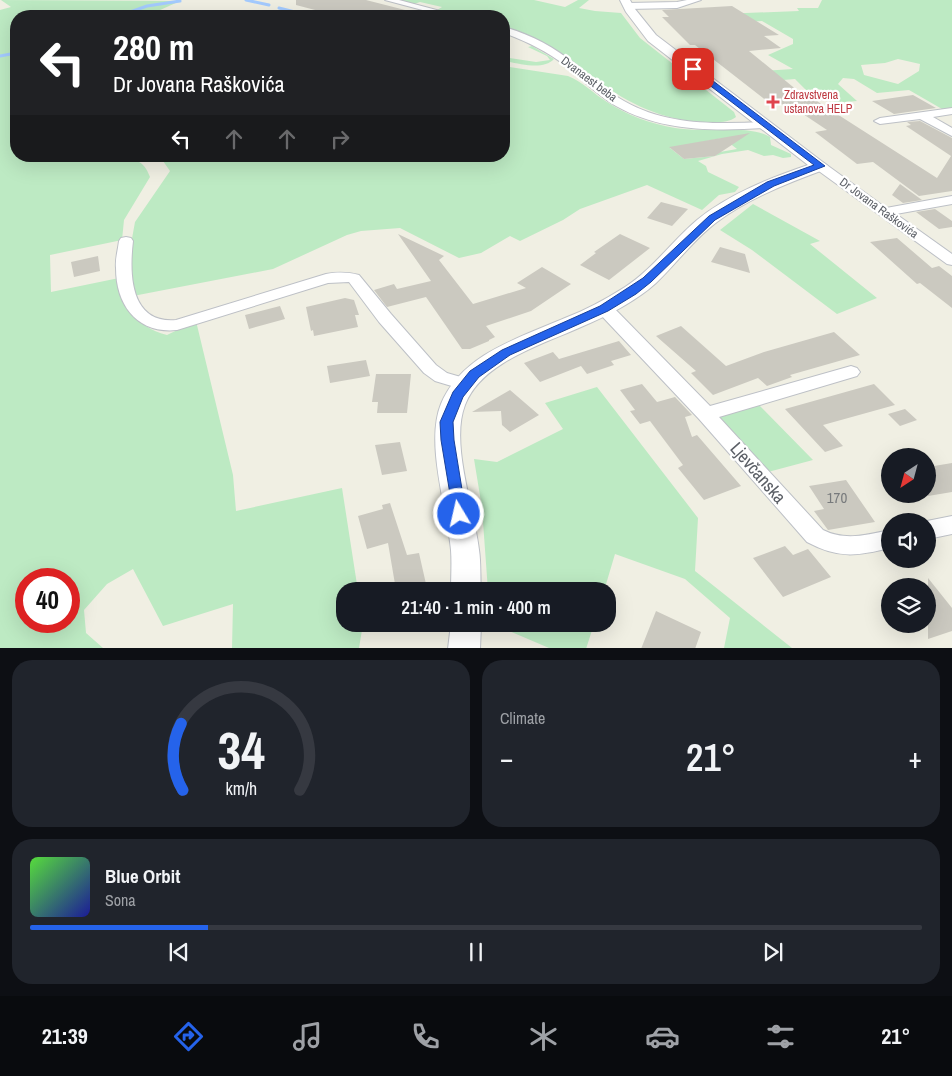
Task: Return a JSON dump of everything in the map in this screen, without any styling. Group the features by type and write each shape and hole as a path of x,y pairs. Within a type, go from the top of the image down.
{"street":[{"path":"388,0 430,10"},
{"path":"626,3 677,5 697,0"},
{"name":"Dr Jovana Raškovića","path":"626,3 652,38 820,166 952,261"},
{"name":"Dvanaest beba","path":"510,32 555,53 601,90 628,108 651,117 693,126 766,125"},
{"path":"880,121 952,111"},
{"path":"922,115 952,133"},
{"path":"466,582 465,550 447,440 447,422 451,408 465,384 484,366 506,352 604,308 647,280 712,218 770,184 820,166"},
{"path":"884,212 952,200"},
{"path":"126,241 123,268 128,290 139,314 145,322 166,327 177,325 326,279 349,276 354,278 385,318 430,369 441,377 465,384"},
{"name":"Ljevčanska","path":"604,308 706,414 809,531 824,542 842,548 881,541"},
{"path":"706,414 850,372"},
{"path":"936,528 952,525"},
{"path":"464,648 465,632"}],"green space":[{"path":"1,0 180,1 160,10 10,10 10,162 139,162 143,165 150,177 124,220 122,240 50,255 51,292 119,278 135,314 147,327 167,335 196,321 233,475 236,511 342,488 357,582 336,582 336,632 362,632 359,648 232,648 233,604 163,626 133,569 107,584 84,610 86,633 103,648 0,648 0,10 11,7"},
{"path":"400,0 534,0 565,7 578,0 589,0 579,8 621,13 640,38 734,112 736,117 724,122 688,121 646,109 609,89 565,55 529,36 510,29 510,10 437,10 442,7 420,2 414,4"},
{"path":"822,0 952,0 952,108 942,109 909,90 877,93 854,79 843,78 838,84 857,101 836,103 819,89 806,90 795,79 772,81 762,71 793,69 768,55 793,44 793,39 762,21 730,23 721,14 799,11 797,8 818,8","holes":["898,59 920,64 919,71 898,84 864,75 861,65 885,63"]},
{"path":"532,46 554,59 544,65 510,62 510,58 536,62 550,60 547,56 528,47"},
{"path":"510,67 568,76 579,81 615,107 657,124 685,129 738,130 761,133 770,137 771,145 791,154 791,157 783,158 773,155 764,156 748,150 722,154 698,161 706,166 708,172 739,187 735,192 719,195 702,210 647,185 580,209 563,220 520,241 510,236 481,253 459,258 400,228 361,231 347,235 273,269 133,296 131,244 135,222 170,171 164,162 510,162","holes":["723,138 737,149 720,152 715,156 684,159 670,148"]},
{"path":"753,204 820,241 810,244 877,298 837,314 752,250 720,230"},
{"path":"597,387 698,518 695,571 792,648 724,648 730,618 685,579 615,554 607,582 487,582 482,508 474,459 497,462 563,429 545,403"},
{"path":"758,404 813,460 768,472 718,419 720,416"},
{"path":"512,632 591,632 586,648 549,648"}],"building":[{"path":"296,0 366,0 405,10 315,10 296,5"},
{"path":"732,6 779,35 764,36 781,48 749,51 798,91 801,91 937,178 951,156 906,126 911,125 907,122 920,121 952,138 952,191 919,196 873,162 857,164 815,132 827,130 788,104 772,105 695,45 690,45 662,17 669,17 662,10"},
{"path":"913,95 936,108 894,114 872,101"},
{"path":"750,133 715,156 684,159 669,147"},
{"path":"900,184 922,200 903,203 892,195"},
{"path":"661,202 688,209 672,226 647,218"},
{"path":"935,209 952,221 952,227 939,229 916,212"},
{"path":"398,234 444,256 439,260 473,304 526,288 517,283 542,267 571,284 531,311 486,326 495,337 470,349 462,349 426,297 387,307 374,290 394,284 397,289 431,281"},
{"path":"620,234 650,248 609,280 580,265 596,253 594,252"},
{"path":"897,238 932,268 939,266 952,276 952,308 920,283 917,284 870,242"},
{"path":"720,247 745,254 750,273 711,262"},
{"path":"98,256 100,271 74,277 71,262"},
{"path":"345,298 354,300 359,315 355,315 358,327 314,336 313,330 311,331 306,307"},
{"path":"280,306 285,319 249,329 245,315"},
{"path":"681,326 726,366 764,352 834,332 860,355 790,375 792,377 767,386 758,378 713,395 691,373 696,371 656,336"},
{"path":"619,341 631,355 611,361 614,365 587,374 581,366 540,382 524,363 553,352 559,359"},
{"path":"366,360 370,376 330,383 327,366"},
{"path":"376,374 411,374 407,413 377,413 378,402 372,402"},
{"path":"642,384 657,402 675,397 692,415 685,417 692,437 697,435 741,486 704,500 678,468 683,465 650,421 640,424 630,411 635,410 620,390"},
{"path":"874,384 895,405 823,425 843,446 825,452 785,409"},
{"path":"510,390 539,415 510,432 502,425 501,411 472,412"},
{"path":"905,409 917,420 900,426 888,414"},
{"path":"400,442 407,471 382,475 375,445"},
{"path":"952,463 952,492 936,495 936,466"},
{"path":"846,480 875,522 828,530 814,511 824,509 809,486"},
{"path":"390,503 407,555 419,553 426,582 395,582 388,543 367,549 358,516 383,509 382,505"},
{"path":"785,546 793,555 808,549 831,577 783,597 753,558"},
{"path":"936,588 952,608 952,631 928,639 928,633 936,633"},
{"path":"656,611 701,632 695,648 641,648"}],"waterway":[{"path":"246,0 269,5"},
{"path":"136,10 147,6 180,1"},
{"path":"279,8 287,10"},
{"path":"0,56 10,54"}],"place":[{"name":"Zdravstvena ustanova HELP","path":"773,102"}],"route":[{"path":"459,514 447,440 447,422 457,395 474,374 506,352 604,308 632,292 712,218 770,184 820,166 693,69"}]}
